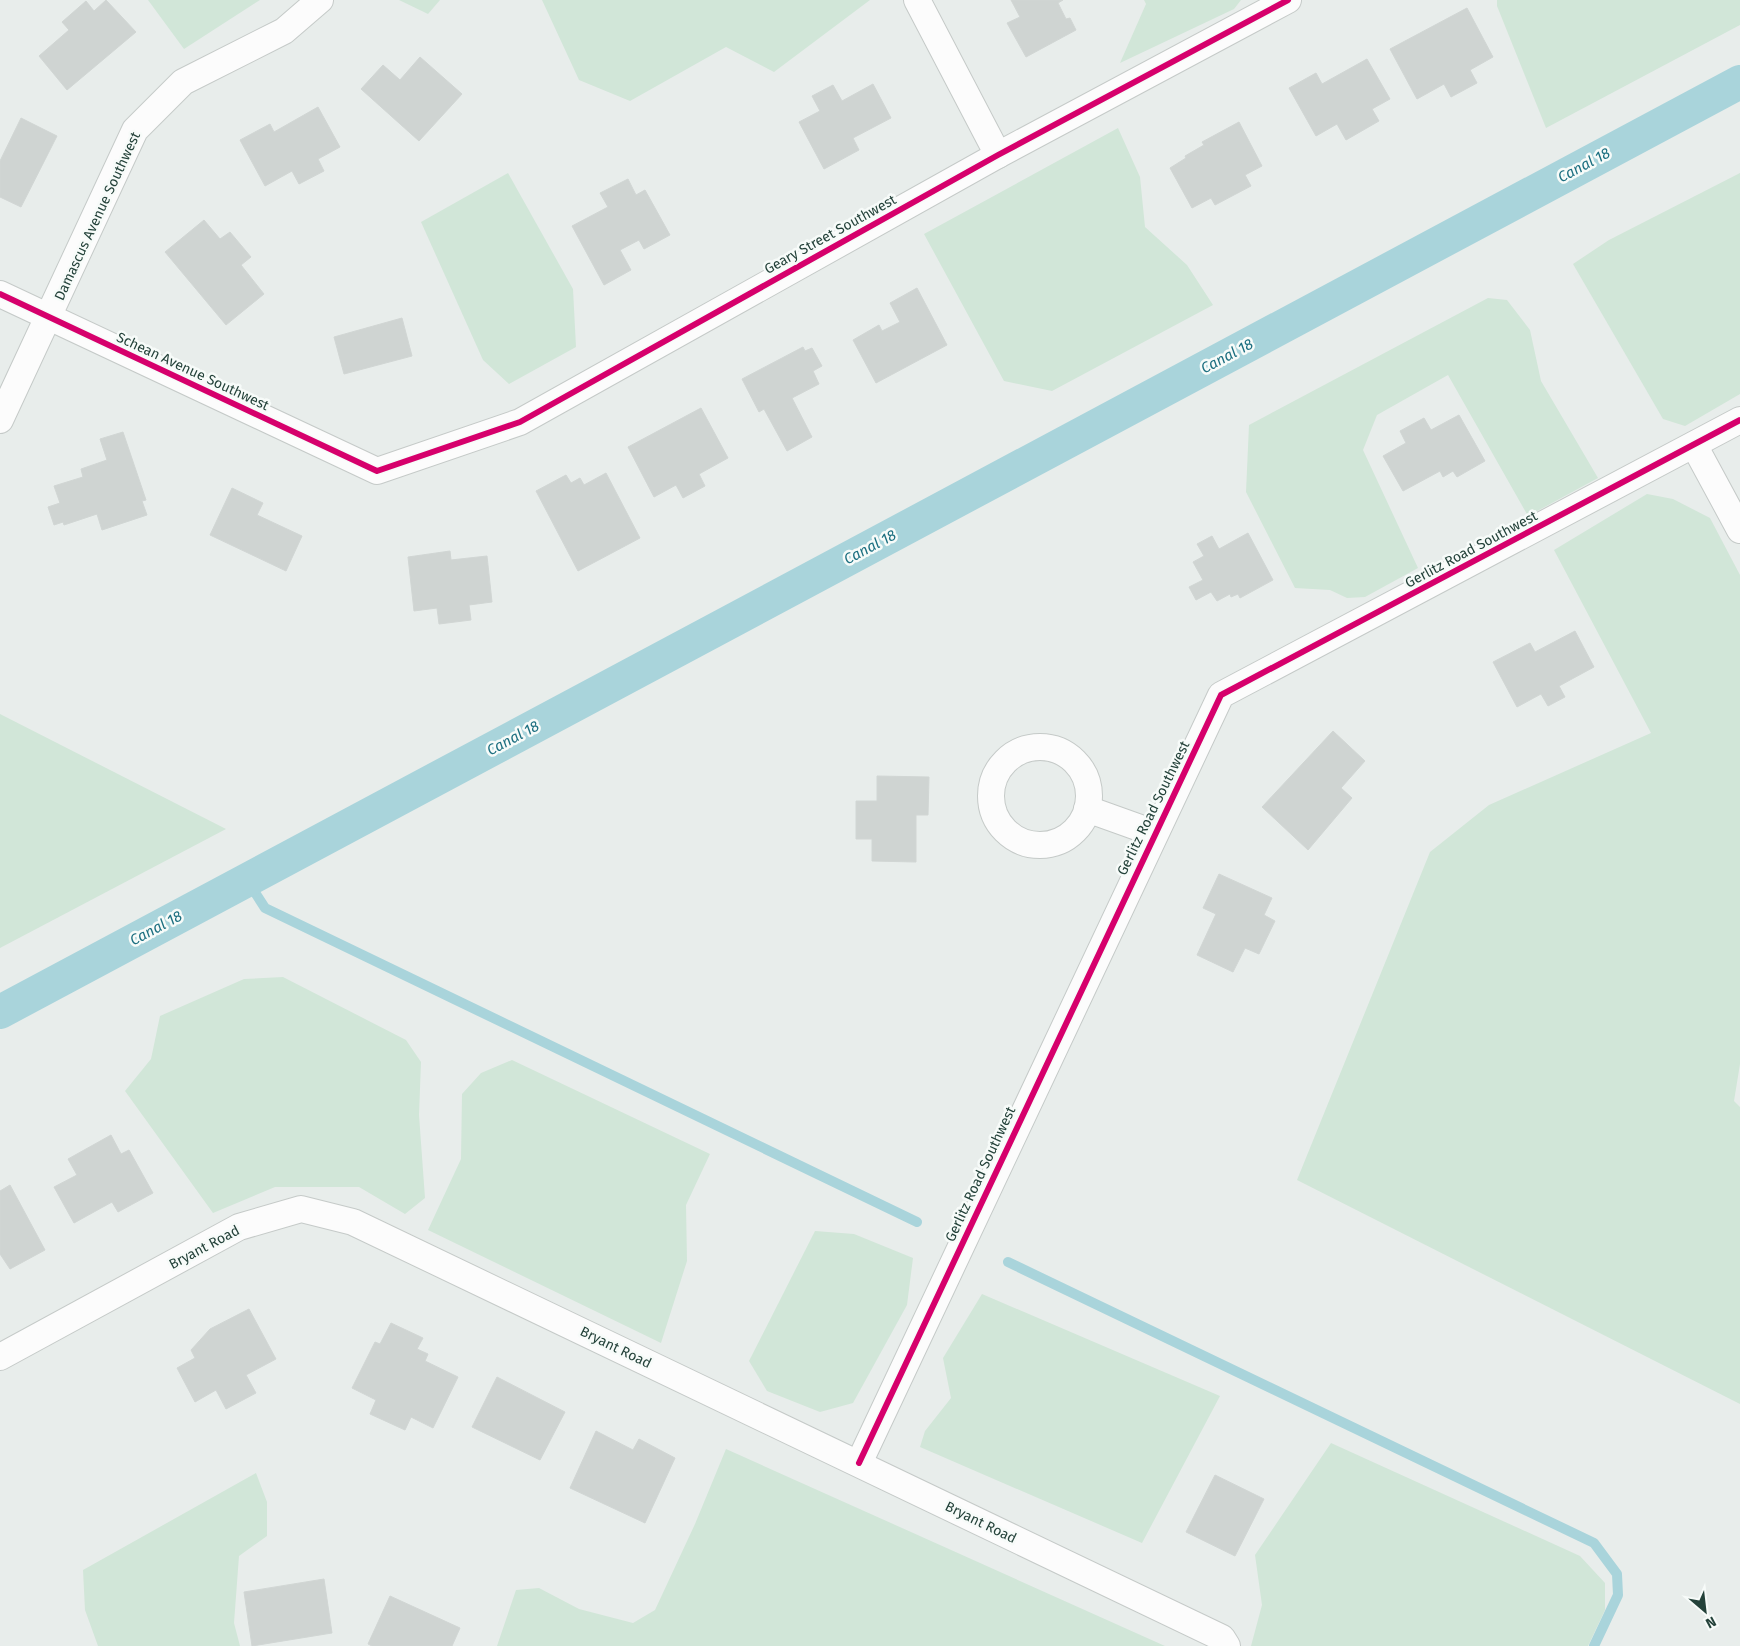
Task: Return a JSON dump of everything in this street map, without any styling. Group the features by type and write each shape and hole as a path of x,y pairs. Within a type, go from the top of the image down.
{"street":[{"name":"Damascus Avenue Southwest","path":"0,420 135,130 183,82 284,31 320,0"},
{"path":"917,0 998,155"},
{"name":"Geary Street Southwest","path":"376,471 520,422 998,155 1288,0"},
{"name":"Schean Avenue Southwest","path":"0,294 376,471"},
{"name":"Gerlitz Road Southwest","path":"859,1463 1154,833 1221,695 1740,420"},
{"path":"1694,445 1740,530"},
{"path":"1087,810 1154,833"},
{"name":"Bryant Road","path":"0,1357 239,1227 301,1209 352,1222 1222,1638 1227,1646"}],"green space":[{"path":"148,0 260,0 184,49"},
{"path":"399,0 440,0 428,14"},
{"path":"542,0 870,0 774,72 726,47 630,101 579,80"},
{"path":"1144,0 1241,0 1234,9 1120,63 1146,4"},
{"path":"1497,0 1740,0 1740,25 1546,128 1497,6"},
{"path":"1118,128 1140,177 1145,227 1187,265 1213,305 1052,391 1004,381 924,234"},
{"path":"508,173 573,289 576,347 509,384 483,360 421,222"},
{"path":"1740,173 1740,394 1685,426 1663,419 1573,264 1609,240"},
{"path":"1488,298 1507,300 1530,330 1541,381 1598,478 1528,516 1448,375 1377,415 1363,450 1418,568 1365,597 1347,598 1330,590 1295,588 1246,492 1249,425"},
{"path":"1647,494 1673,499 1710,518 1740,575 1740,1064 1734,1101 1740,1107 1740,1404 1297,1180 1430,852 1489,805 1651,733 1554,550"},
{"path":"0,714 226,829 0,948"},
{"path":"283,977 406,1040 421,1062 419,1115 425,1198 405,1214 359,1187 275,1187 213,1213 125,1091 151,1059 160,1016 244,979"},
{"path":"512,1060 710,1154 686,1205 687,1261 661,1343 428,1230 461,1159 462,1094 481,1073"},
{"path":"815,1231 854,1234 913,1258 907,1305 853,1403 820,1412 767,1391 749,1361"},
{"path":"982,1294 1220,1396 1142,1543 920,1447 925,1431 951,1398 943,1358"},
{"path":"1331,1443 1580,1556 1605,1583 1605,1610 1588,1646 1251,1646 1262,1605 1255,1555"},
{"path":"726,1449 1165,1646 497,1646 516,1590 539,1588 579,1609 633,1623 655,1610 695,1524"},
{"path":"256,1473 267,1502 267,1536 239,1556 234,1623 240,1646 98,1646 85,1610 83,1570"}],"building":[{"path":"106,0 136,32 67,90 39,56 69,30 62,22 86,1 94,11"},
{"path":"1011,0 1063,0 1058,3 1066,19 1070,18 1076,30 1026,57 1007,23 1020,17"},
{"path":"1467,8 1493,57 1470,70 1477,83 1451,97 1444,84 1417,99 1390,49"},
{"path":"420,57 462,94 419,141 361,89 383,65 400,80"},
{"path":"1367,59 1390,99 1372,109 1379,121 1346,140 1337,124 1316,136 1289,88 1316,73 1322,84"},
{"path":"873,84 891,118 853,138 859,150 824,169 799,122 820,111 812,96 833,85 842,101"},
{"path":"318,107 340,147 318,159 324,171 299,184 292,171 265,186 240,140 270,124 274,132"},
{"path":"21,118 57,136 21,207 0,197 0,161"},
{"path":"1239,122 1262,166 1245,175 1251,186 1215,205 1211,198 1192,208 1170,168 1186,158 1185,156 1204,145 1202,142"},
{"path":"628,179 636,195 645,190 670,235 644,249 639,240 620,250 631,270 604,285 572,226 608,207 600,193"},
{"path":"204,220 220,239 230,232 251,257 241,265 264,294 226,325 165,252"},
{"path":"917,288 947,345 876,383 853,340 879,325 882,331 900,322 890,303"},
{"path":"402,318 412,356 344,374 334,337"},
{"path":"803,347 805,351 812,348 822,366 813,371 819,384 792,398 812,437 787,451 764,409 759,412 742,379"},
{"path":"701,408 728,458 699,474 705,486 683,498 676,485 654,497 628,447"},
{"path":"1459,415 1485,461 1457,477 1453,471 1443,477 1440,471 1403,491 1383,456 1406,443 1400,431 1424,418 1431,430"},
{"path":"123,432 146,500 142,501 147,515 102,530 97,514 64,525 63,522 54,525 48,507 60,503 54,486 83,477 81,469 107,460 100,439"},
{"path":"606,473 640,538 578,571 536,491 566,475 571,483 580,478 584,485"},
{"path":"232,488 263,503 257,515 302,536 286,571 210,535"},
{"path":"1248,533 1273,580 1240,598 1238,594 1231,597 1230,594 1217,601 1211,592 1196,600 1189,587 1203,580 1193,562 1204,556 1197,544 1212,536 1219,549"},
{"path":"450,551 451,560 487,556 492,602 469,605 471,620 439,624 437,608 414,611 408,557"},
{"path":"1575,631 1594,667 1559,686 1565,697 1548,706 1541,694 1517,707 1493,662 1530,643 1535,652"},
{"path":"1333,731 1365,761 1341,788 1352,798 1308,850 1262,807"},
{"path":"877,776 929,777 928,815 916,815 916,862 872,861 872,839 856,839 856,801 877,801"},
{"path":"1219,874 1272,898 1264,915 1275,921 1259,954 1245,948 1233,972 1197,955 1216,914 1203,908"},
{"path":"111,1135 121,1154 129,1150 153,1193 118,1212 112,1202 74,1223 54,1187 77,1175 68,1159"},
{"path":"10,1185 45,1250 10,1269 0,1254 0,1191"},
{"path":"249,1309 276,1359 246,1375 256,1393 226,1409 216,1390 195,1402 177,1368 195,1358 191,1350 210,1329"},
{"path":"391,1323 423,1338 417,1349 428,1354 425,1361 458,1377 433,1428 411,1417 405,1430 370,1414 376,1400 352,1388 375,1342 380,1344"},
{"path":"497,1377 565,1412 540,1460 472,1427"},
{"path":"596,1431 633,1450 639,1439 675,1458 645,1523 570,1488"},
{"path":"1215,1475 1264,1499 1235,1556 1186,1532"},
{"path":"324,1579 332,1633 252,1646 244,1592"},
{"path":"390,1596 460,1628 452,1646 372,1646 368,1644"}],"waterway":[{"name":"Canal 18","path":"0,1012 1740,82"},
{"path":"247,880 265,908 917,1222"},
{"path":"1008,1262 1594,1543 1617,1574 1618,1595 1594,1646"}],"cycle path":[{"path":"0,294 377,471 520,422 998,155 1288,0"},
{"path":"859,1463 1221,695 1740,420"}]}
